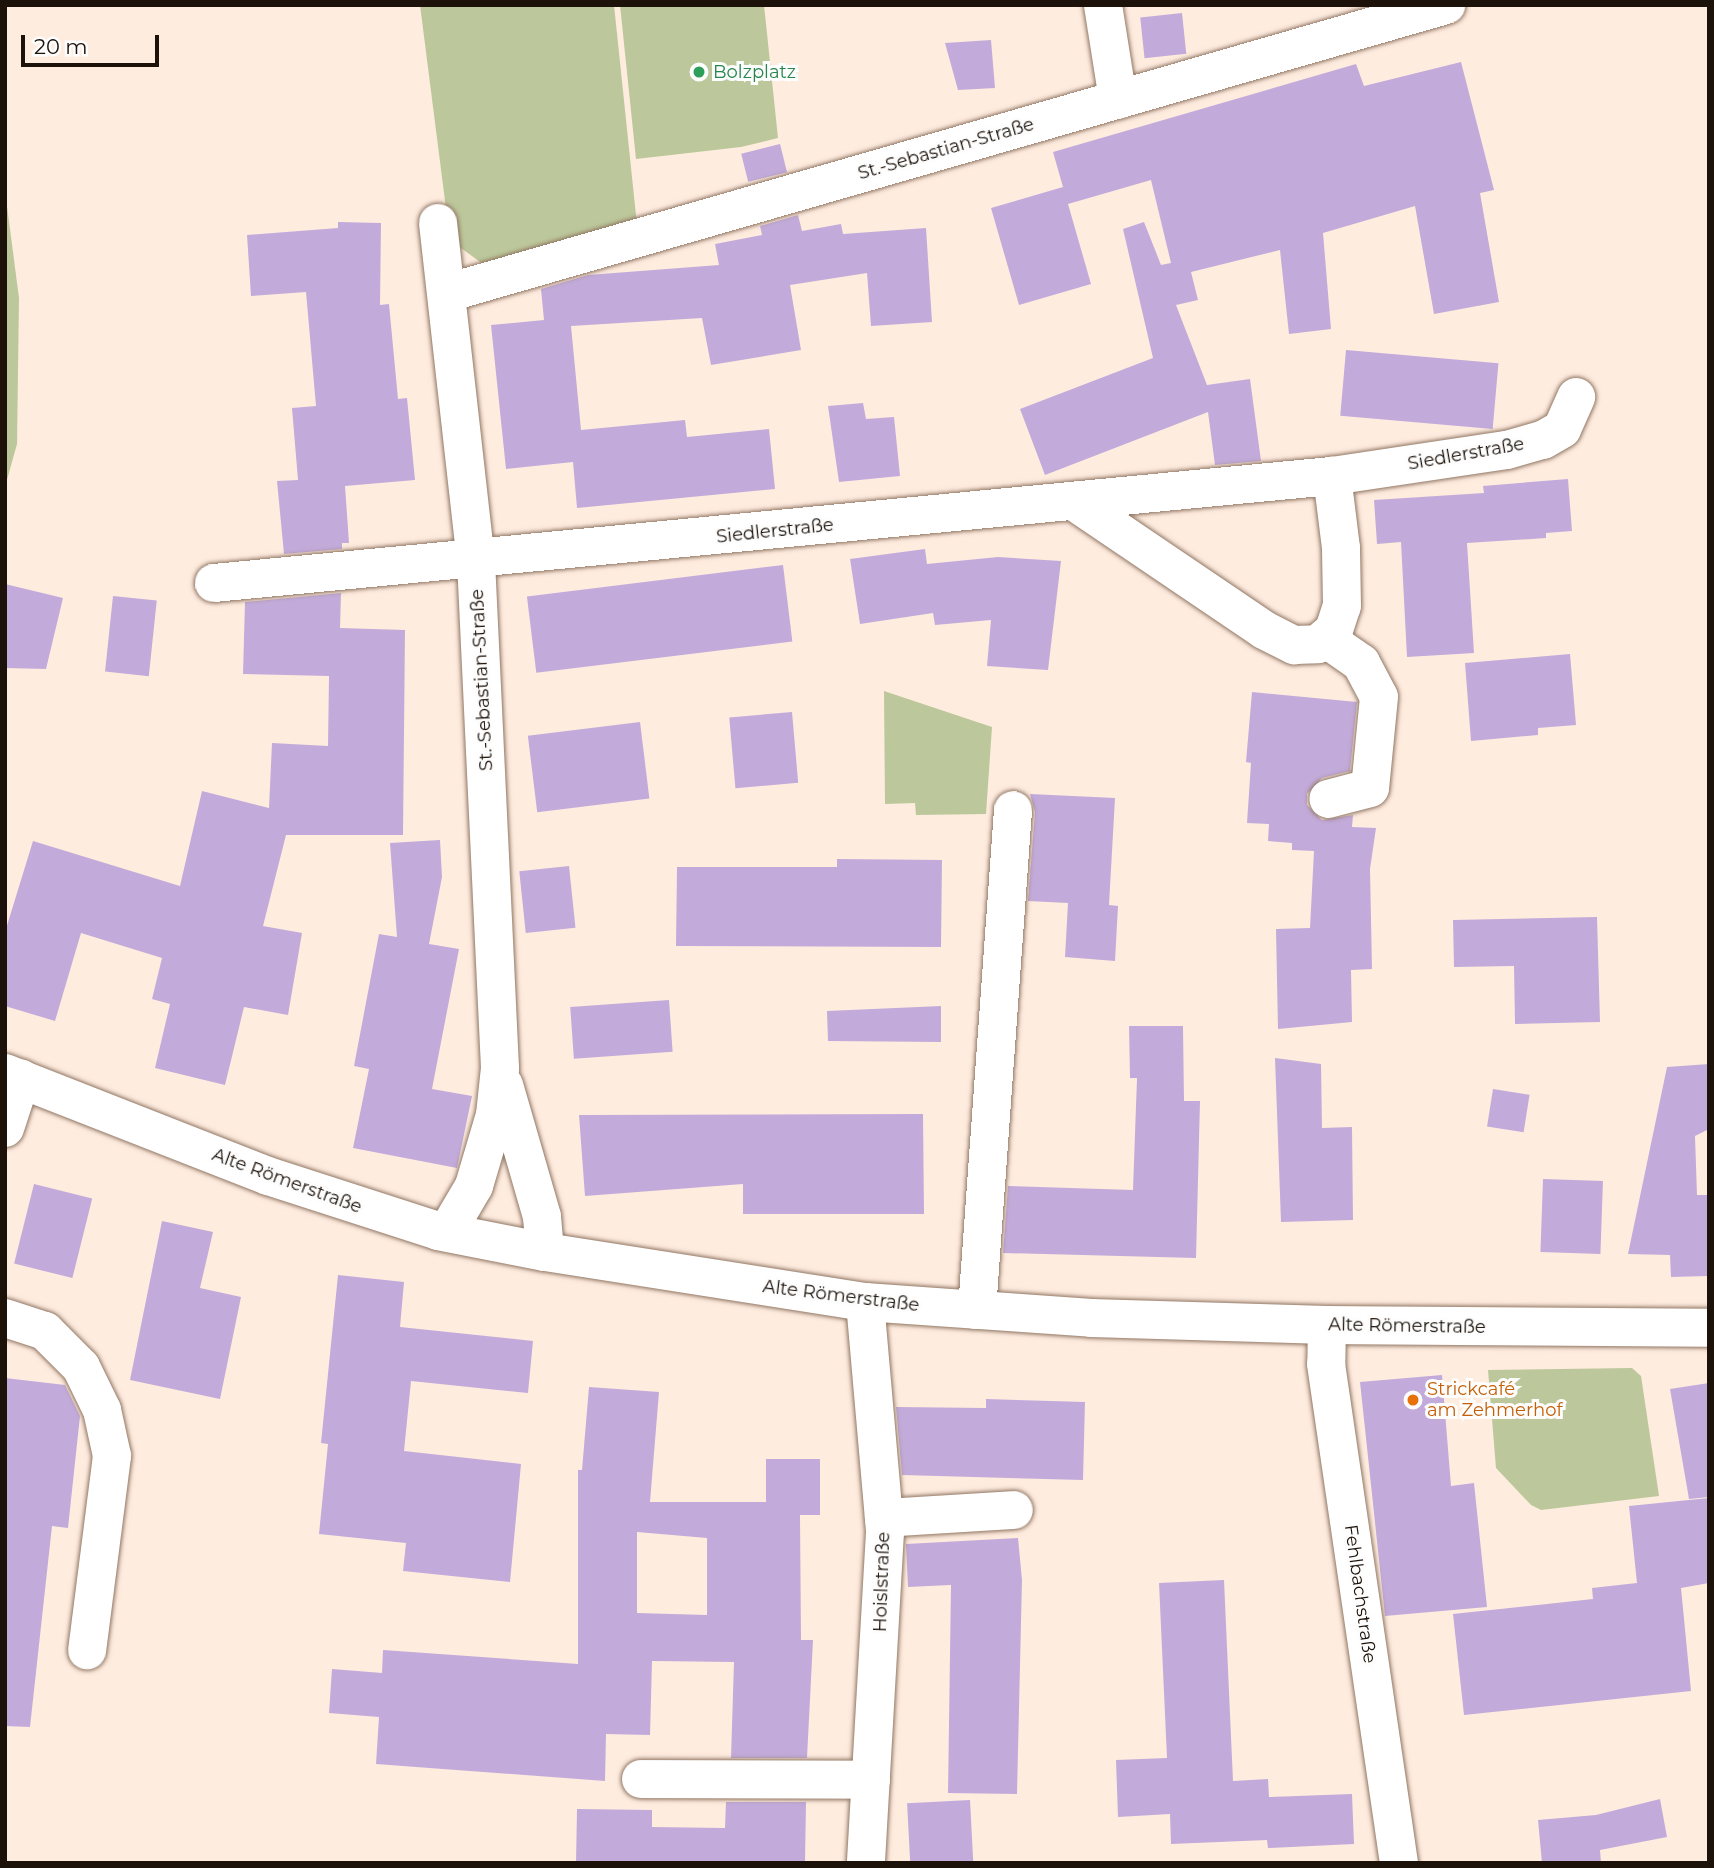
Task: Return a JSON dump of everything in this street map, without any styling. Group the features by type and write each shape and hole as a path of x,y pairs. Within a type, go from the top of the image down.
{"street":[{"path":"1103,5 1118,100"},
{"name":"St.-Sebastian-Straße","path":"447,293 1446,5"},
{"name":"St.-Sebastian-Straße","path":"438,223 476,561 500,1068 495,1115 474,1186 447,1232"},
{"name":"Siedlerstraße","path":"214,583 476,561 1332,476 1507,450 1543,440 1562,429 1576,397"},
{"path":"1075,502 1264,630 1294,645 1318,644 1334,630 1342,606 1341,548 1332,476"},
{"path":"1325,638 1361,663 1379,697 1370,788 1328,799"},
{"path":"977,1310 1013,810"},
{"name":"St.-Sebastian-Straße","path":"500,1068 542,1217 545,1252"},
{"path":"5,1128 13,1076"},
{"name":"Alte Römerstraße","path":"13,1076 268,1177 447,1232 545,1252 866,1302 977,1310 1327,1325 1709,1328"},
{"name":"Hoislstraße","path":"866,1302 884,1518 866,1863"},
{"path":"5,1318 45,1331 81,1367 102,1410 112,1456 87,1650"},
{"name":"Fehlbachstraße","path":"1327,1325 1326,1364 1399,1863"},
{"path":"884,1518 1014,1510"},
{"path":"641,1779 871,1780"}],"green space":[{"path":"420,5 614,5 637,225 487,267 450,240"},
{"name":"Bolzplatz","path":"620,5 764,5 778,138 741,147 636,159"},
{"path":"5,191 19,298 17,444 5,487"},
{"path":"884,691 992,727 986,814 916,815 915,803 885,804"},
{"path":"1632,1368 1641,1376 1659,1496 1541,1510 1531,1505 1496,1468 1488,1370"}],"building":[{"path":"1182,13 1186,54 1145,58 1140,17"},
{"path":"991,40 995,88 958,90 945,43"},
{"path":"1461,62 1494,190 1480,193 1499,302 1434,314 1415,206 1323,233 1331,329 1289,334 1280,250 1191,272 1198,300 1176,305 1207,385 1250,379 1261,461 1215,465 1208,412 1045,475 1020,409 1153,358 1123,229 1144,222 1161,265 1171,263 1151,180 1068,204 1091,284 1019,305 991,208 1063,187 1053,152 1356,64 1364,86"},
{"path":"780,144 787,172 748,182 741,154"},
{"path":"798,215 802,231 841,224 843,234 926,228 932,322 871,326 867,273 790,285 801,350 711,365 702,318 571,326 581,430 685,420 687,437 769,429 775,489 577,508 573,462 506,469 491,325 544,320 541,289 588,275 719,265 715,244 762,235 760,226"},
{"path":"338,222 381,223 380,305 389,304 398,399 407,398 415,480 345,486 349,543 342,543 342,549 284,554 277,481 298,480 292,408 316,406 306,292 251,296 247,235 338,228"},
{"path":"1346,350 1498,363 1493,429 1340,416"},
{"path":"863,403 866,419 894,417 900,476 839,482 828,406"},
{"path":"1568,479 1572,531 1546,533 1546,538 1467,543 1474,653 1407,657 1401,542 1377,544 1374,500 1484,493 1483,486"},
{"path":"925,549 927,564 998,557 1061,561 1048,670 987,666 991,620 935,625 933,613 860,624 850,559"},
{"path":"783,565 792,641 536,673 527,596"},
{"path":"5,584 63,598 46,669 5,668"},
{"path":"341,593 340,628 405,630 403,835 286,835 263,926 302,933 288,1015 244,1007 225,1085 155,1068 170,1004 152,999 162,958 81,933 55,1021 5,1006 5,932 33,841 180,886 202,791 269,808 272,743 328,746 329,676 243,674 245,602"},
{"path":"113,596 157,601 149,676 105,672"},
{"path":"1570,654 1576,725 1538,728 1538,735 1471,741 1465,663"},
{"path":"1252,692 1357,702 1350,771 1322,778 1307,794 1307,805 1322,820 1353,815 1352,827 1376,828 1370,869 1372,969 1351,970 1352,1022 1278,1029 1276,929 1310,928 1314,851 1292,850 1292,843 1268,841 1269,824 1247,823 1251,763 1246,762"},
{"path":"792,712 798,783 735,788 729,717"},
{"path":"640,722 649,798 537,812 528,736"},
{"path":"1030,794 1115,798 1109,905 1118,906 1115,961 1065,957 1068,903 1028,901 1035,812"},
{"path":"440,840 442,877 429,944 459,949 432,1089 472,1096 457,1168 353,1148 369,1069 354,1066 379,934 397,937 390,843"},
{"path":"837,859 942,860 941,947 676,946 677,867 837,867"},
{"path":"569,866 575,928 526,933 519,871"},
{"path":"1597,917 1600,1022 1515,1024 1514,966 1454,967 1453,920"},
{"path":"669,1000 673,1052 574,1059 570,1007"},
{"path":"941,1006 941,1042 828,1041 827,1011"},
{"path":"1129,1026 1183,1026 1184,1101 1200,1101 1196,1258 1003,1253 1008,1186 1133,1190 1137,1078 1130,1078"},
{"path":"1275,1058 1321,1064 1322,1128 1352,1127 1353,1220 1281,1222"},
{"path":"1709,1064 1709,1129 1695,1136 1697,1195 1709,1195 1709,1276 1671,1277 1670,1255 1628,1254 1667,1067"},
{"path":"1493,1089 1530,1095 1524,1132 1487,1127"},
{"path":"923,1114 924,1214 743,1214 743,1184 585,1196 579,1115"},
{"path":"1543,1179 1603,1181 1600,1254 1540,1252"},
{"path":"34,1184 92,1199 72,1278 14,1264"},
{"path":"162,1221 213,1232 200,1288 241,1297 220,1399 130,1380"},
{"path":"338,1275 404,1282 400,1327 533,1341 528,1393 411,1381 404,1451 521,1464 510,1582 403,1571 406,1543 319,1534 328,1444 321,1443"},
{"path":"1442,1375 1451,1486 1474,1483 1487,1607 1385,1616 1360,1382"},
{"path":"5,1378 65,1385 80,1416 68,1528 52,1526 30,1727 5,1726"},
{"path":"1709,1383 1709,1497 1689,1499 1670,1389"},
{"path":"589,1387 659,1392 650,1502 766,1502 766,1459 820,1459 820,1515 800,1515 801,1640 813,1640 807,1758 731,1758 734,1662 652,1661 650,1735 606,1734 605,1781 376,1764 379,1717 329,1713 332,1669 382,1673 383,1650 578,1664 578,1470 582,1470","holes":["637,1532 707,1538 707,1615 637,1613"]},
{"path":"986,1399 1085,1402 1083,1480 902,1475 896,1407 986,1408"},
{"path":"1709,1498 1709,1583 1681,1588 1691,1691 1464,1715 1453,1614 1593,1599 1592,1588 1637,1583 1629,1506"},
{"path":"1018,1538 1022,1580 1017,1794 948,1793 951,1585 908,1587 906,1544"},
{"path":"1224,1580 1233,1781 1268,1779 1269,1797 1352,1794 1354,1844 1268,1848 1267,1840 1171,1844 1170,1814 1118,1817 1116,1760 1167,1758 1159,1583"},
{"path":"1660,1799 1667,1837 1600,1850 1601,1863 1542,1863 1538,1820 1596,1815"},
{"path":"970,1800 973,1863 910,1863 907,1803"},
{"path":"726,1802 806,1802 805,1863 576,1863 577,1809 652,1810 652,1827 725,1828"}],"place":[{"name":"Bolzplatz","path":"699,72"},
{"name":"Strickcafé am Zehmerhof","path":"1413,1400"}]}
